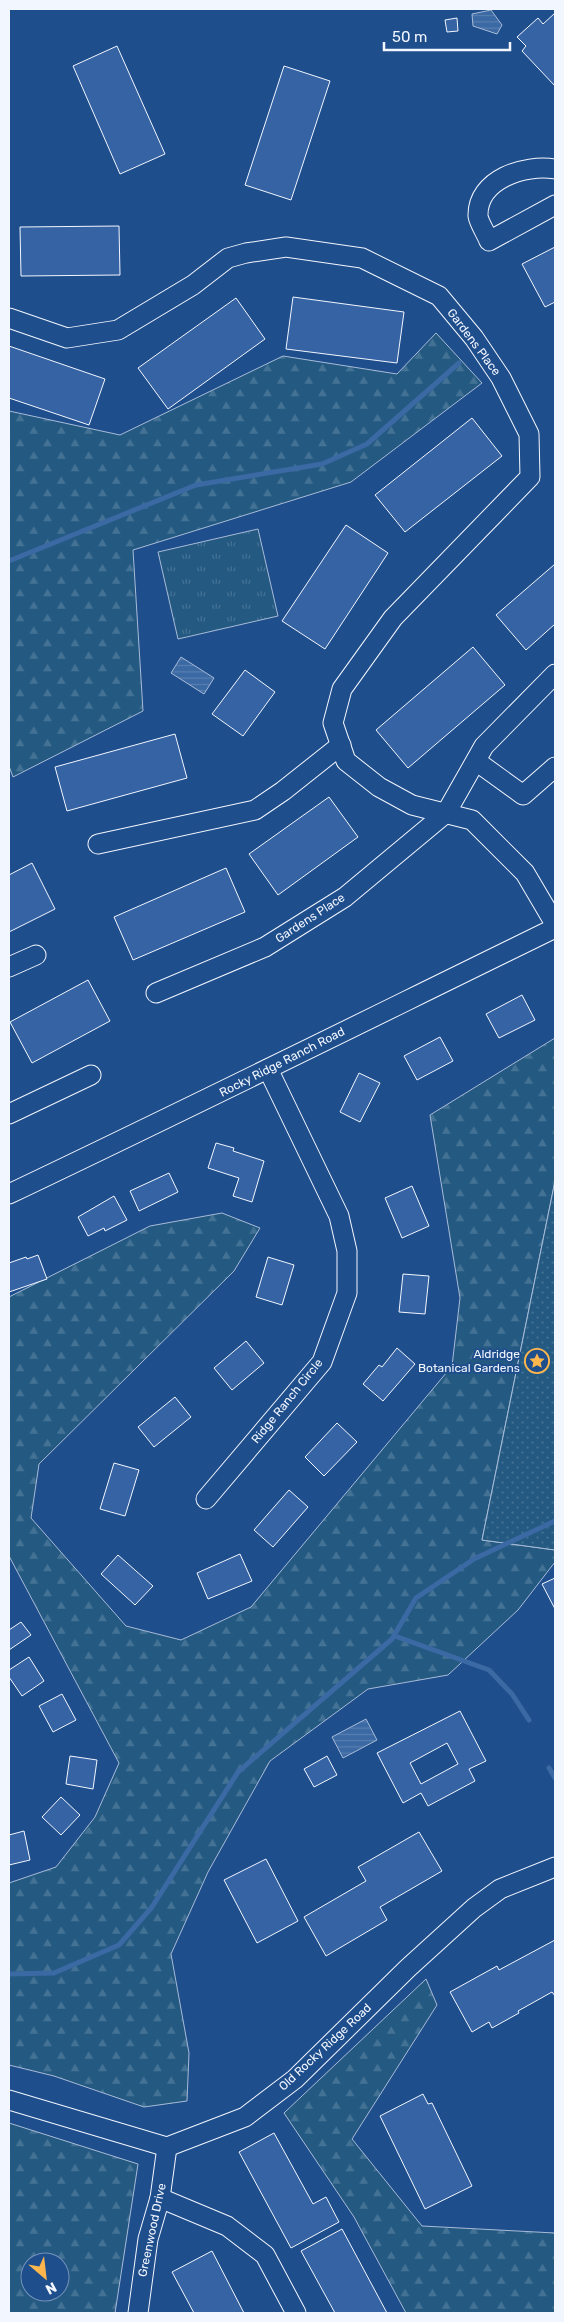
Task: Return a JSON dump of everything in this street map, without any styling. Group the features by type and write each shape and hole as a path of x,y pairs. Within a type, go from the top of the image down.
{"street":[{"path":"555,169 545,167 518,171 496,181 480,199 478,218 489,241 555,205"},
{"name":"Gardens Place","path":"9,318 67,338 118,330 193,285 228,258 246,253 286,247 362,258 439,296 474,338 501,378 529,434 530,476 393,618 342,689 333,723 346,760 380,787 412,806 472,820 525,873 555,924"},
{"name":"Gardens Place","path":"156,993 266,947 345,897 446,813 484,746 555,674"},
{"path":"98,844 255,810 341,745"},
{"path":"476,761 523,794 555,767"},
{"name":"Rocky Ridge Ranch Road","path":"9,1194 555,928"},
{"path":"9,967 36,955"},
{"name":"Ridge Ranch Circle","path":"206,1499 322,1362 347,1294 347,1251 339,1216 268,1069"},
{"path":"9,1114 91,1075"},
{"name":"Old Rocky Ridge Road","path":"167,2147 245,2117 295,2079 408,1968 474,1908 500,1889 555,1867"},
{"path":"9,2100 167,2147"},
{"name":"Greenwood Drive","path":"138,2313 148,2239 160,2198 167,2147"},
{"path":"160,2198 227,2226 265,2255 296,2313"}],"green space":[{"path":"436,333 482,383 351,482 133,550 143,711 13,777 9,766 9,411 120,435 283,356 397,374"},
{"path":"258,529 278,616 178,639 158,552"},
{"path":"555,1038 555,1181 482,1540 555,1550 555,1562 518,1610 448,1675 368,1689 270,1761 208,1872 171,1954 189,2053 187,2101 144,2107 54,2076 9,2065 9,1883 56,1867 95,1817 119,1763 9,1556 9,1297 150,1226 222,1213 260,1228 234,1271 39,1464 31,1518 126,1626 181,1640 251,1607 452,1366 460,1298 430,1115"},
{"name":"Aldridge Botanical Gardens","path":"555,1181 555,1550 482,1540"},
{"path":"426,1979 437,2005 352,2139 422,2226 555,2233 555,2313 406,2313 354,2217 284,2113"},
{"path":"9,2123 138,2164 115,2313 9,2313"}],"shaded area":[{"path":"491,10 502,25 497,34 473,26 472,14"},
{"path":"181,657 214,678 204,694 171,673"},
{"path":"366,1719 377,1740 343,1758 332,1737"}],"building":[{"path":"555,13 555,86 522,51 526,46 517,37 538,18 543,24"},
{"path":"457,18 458,31 447,32 445,20"},
{"path":"117,46 165,154 120,174 73,66"},
{"path":"284,66 330,81 291,200 245,185"},
{"path":"119,226 120,275 21,276 20,227"},
{"path":"555,247 555,302 545,307 522,264"},
{"path":"293,297 404,312 397,363 286,349"},
{"path":"236,298 265,339 168,409 138,368"},
{"path":"9,346 105,379 89,425 9,398"},
{"path":"472,418 502,456 405,532 375,495"},
{"path":"346,525 388,553 325,649 282,621"},
{"path":"555,564 555,624 526,650 496,615"},
{"path":"473,647 505,685 408,768 376,730"},
{"path":"245,670 275,692 243,736 212,714"},
{"path":"175,734 187,778 67,811 55,767"},
{"path":"329,797 358,837 278,895 249,854"},
{"path":"32,863 55,909 9,932 9,875"},
{"path":"226,868 245,912 133,960 114,917"},
{"path":"88,980 110,1021 32,1063 10,1022"},
{"path":"522,995 535,1020 499,1038 486,1014"},
{"path":"440,1037 453,1061 417,1080 404,1056"},
{"path":"359,1073 380,1083 360,1122 340,1112"},
{"path":"216,1143 234,1148 233,1151 264,1161 252,1202 233,1196 239,1178 208,1168"},
{"path":"169,1173 178,1192 139,1211 130,1191"},
{"path":"412,1186 429,1226 402,1238 385,1198"},
{"path":"114,1196 127,1220 105,1231 104,1228 88,1236 78,1217"},
{"path":"38,1255 47,1279 9,1292 9,1263"},
{"path":"268,1257 294,1265 282,1305 256,1297"},
{"path":"403,1274 429,1276 425,1314 399,1312"},
{"path":"246,1341 264,1363 232,1390 214,1368"},
{"path":"397,1348 415,1364 383,1401 363,1384 379,1365 382,1367"},
{"path":"175,1397 191,1417 154,1447 138,1427"},
{"path":"337,1423 357,1442 324,1476 305,1457"},
{"path":"114,1463 139,1470 125,1516 100,1509"},
{"path":"289,1490 308,1507 273,1547 254,1530"},
{"path":"240,1554 252,1581 208,1599 197,1573"},
{"path":"118,1555 153,1586 135,1605 101,1574"},
{"path":"555,1578 555,1609 542,1584"},
{"path":"21,1622 31,1635 9,1650 9,1630"},
{"path":"29,1657 44,1681 22,1696 9,1677 9,1670"},
{"path":"62,1694 76,1720 53,1732 39,1706"},
{"path":"460,1711 486,1761 469,1769 475,1781 428,1806 421,1793 403,1803 377,1753","holes":["447,1743 458,1764 421,1784 410,1763"]},
{"path":"70,1756 97,1760 93,1789 66,1784"},
{"path":"327,1756 337,1775 314,1787 304,1769"},
{"path":"61,1797 80,1815 61,1835 42,1817"},
{"path":"24,1831 30,1860 9,1865 9,1835"},
{"path":"419,1832 442,1871 380,1907 387,1920 326,1956 304,1917 366,1881 358,1867"},
{"path":"266,1859 298,1921 257,1943 224,1880"},
{"path":"555,1940 555,1996 552,1992 492,2028 489,2022 472,2032 450,1992 497,1966 499,1970"},
{"path":"423,2094 428,2104 432,2103 472,2186 425,2209 380,2116"},
{"path":"274,2133 313,2204 326,2197 339,2222 291,2248 239,2152"},
{"path":"342,2229 387,2313 335,2313 301,2251"},
{"path":"212,2251 244,2313 194,2313 172,2272"}],"waterway":[{"path":"9,561 196,485 322,464 367,444 459,363"},
{"path":"9,1974 54,1973 119,1945 152,1907 238,1772 392,1639 416,1598 474,1559 555,1521"},
{"path":"395,1636 489,1670 512,1694 529,1720"},
{"path":"549,1768 555,1778"}],"place":[{"name":"Aldridge Botanical Gardens","path":"537,1361"}]}
